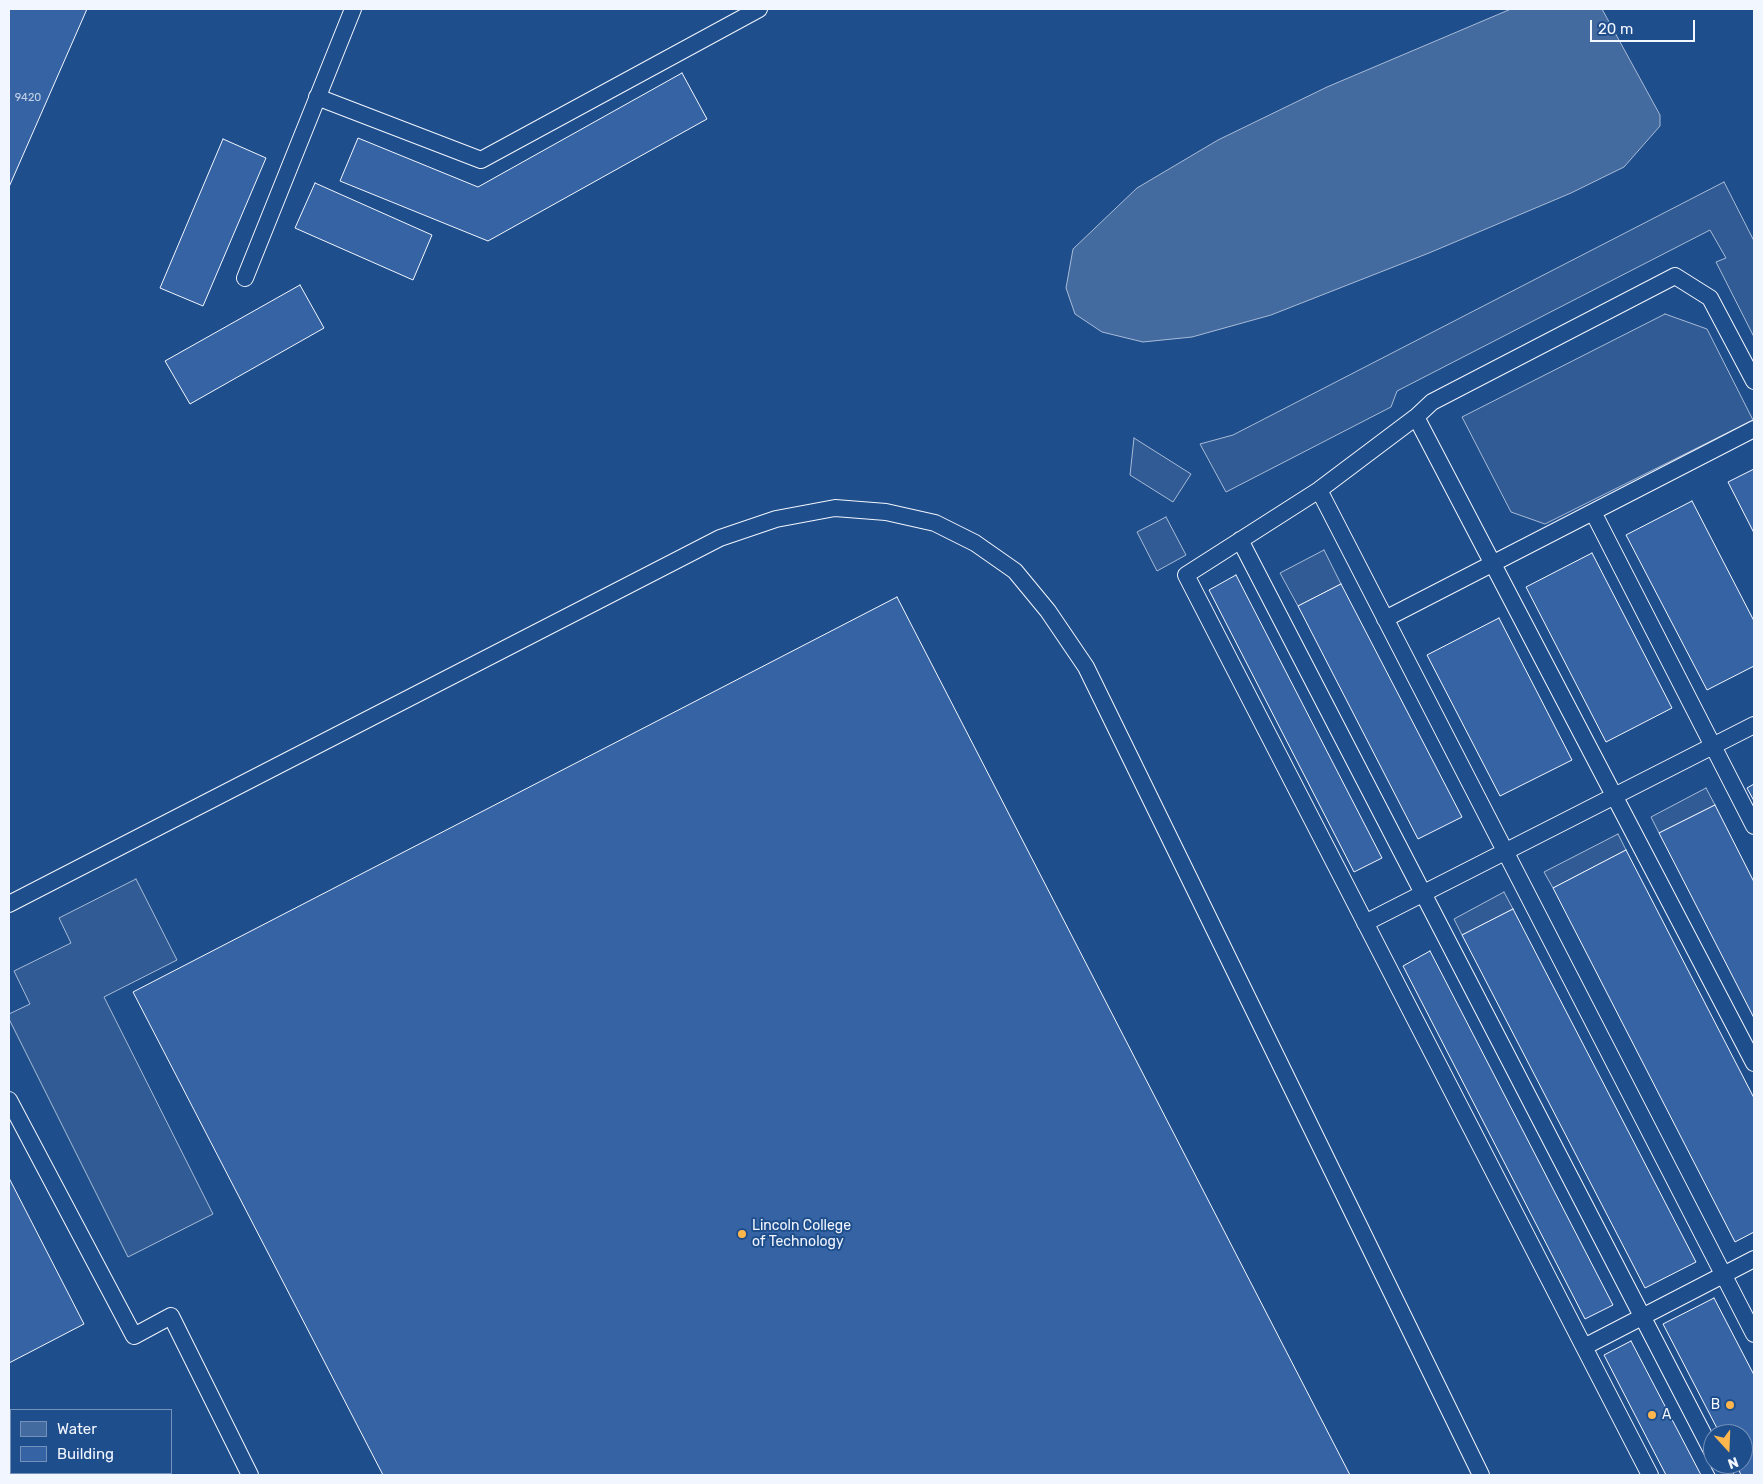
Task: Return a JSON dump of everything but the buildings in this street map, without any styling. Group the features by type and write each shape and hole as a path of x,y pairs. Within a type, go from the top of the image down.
{"lane":[{"path":"245,278 353,9"},
{"path":"317,97 481,160 759,9"},
{"path":"1650,1475 1186,575 1319,490 1416,418 1432,402 1675,276 1710,298 1754,380"},
{"path":"1416,418 1754,1063"},
{"path":"1385,619 1754,429"},
{"path":"1319,490 1754,1334"},
{"path":"9,904 720,538 776,519 835,508 886,512 935,523 975,543 1014,570 1048,611 1086,667 1481,1475"},
{"path":"1592,512 1754,826"},
{"path":"1240,540 1703,1434"},
{"path":"1365,923 1754,725"},
{"path":"9,1100 134,1336 171,1316 250,1475"},
{"path":"1584,1347 1754,1259"}],"shaded area":[{"path":"1724,182 1754,241 1754,337 1716,262 1726,258 1710,230 1397,391 1391,407 1226,492 1200,444 1233,435"},
{"path":"1665,314 1707,329 1753,420 1545,524 1511,512 1462,417"},
{"path":"1134,438 1191,474 1173,502 1130,475"},
{"path":"1166,517 1186,555 1157,571 1137,532"},
{"path":"1324,550 1341,584 1298,606 1280,573"},
{"path":"1706,788 1715,805 1659,833 1651,817"},
{"path":"1618,834 1626,850 1553,888 1544,872"},
{"path":"136,879 177,960 104,997 213,1214 128,1257 9,1019 9,1014 30,1004 14,971 71,943 59,918"},
{"path":"1504,892 1513,909 1462,935 1454,919"}],"water":[{"path":"1511,9 1602,9 1660,115 1660,126 1624,167 1571,193 1429,253 1271,315 1192,337 1143,342 1102,332 1075,314 1066,288 1073,249 1137,188 1218,140 1327,87"}],"place":[{"name":"Lincoln College of Technology","path":"742,1234"},
{"name":"B","path":"1730,1405"},
{"name":"A","path":"1652,1415"}]}
